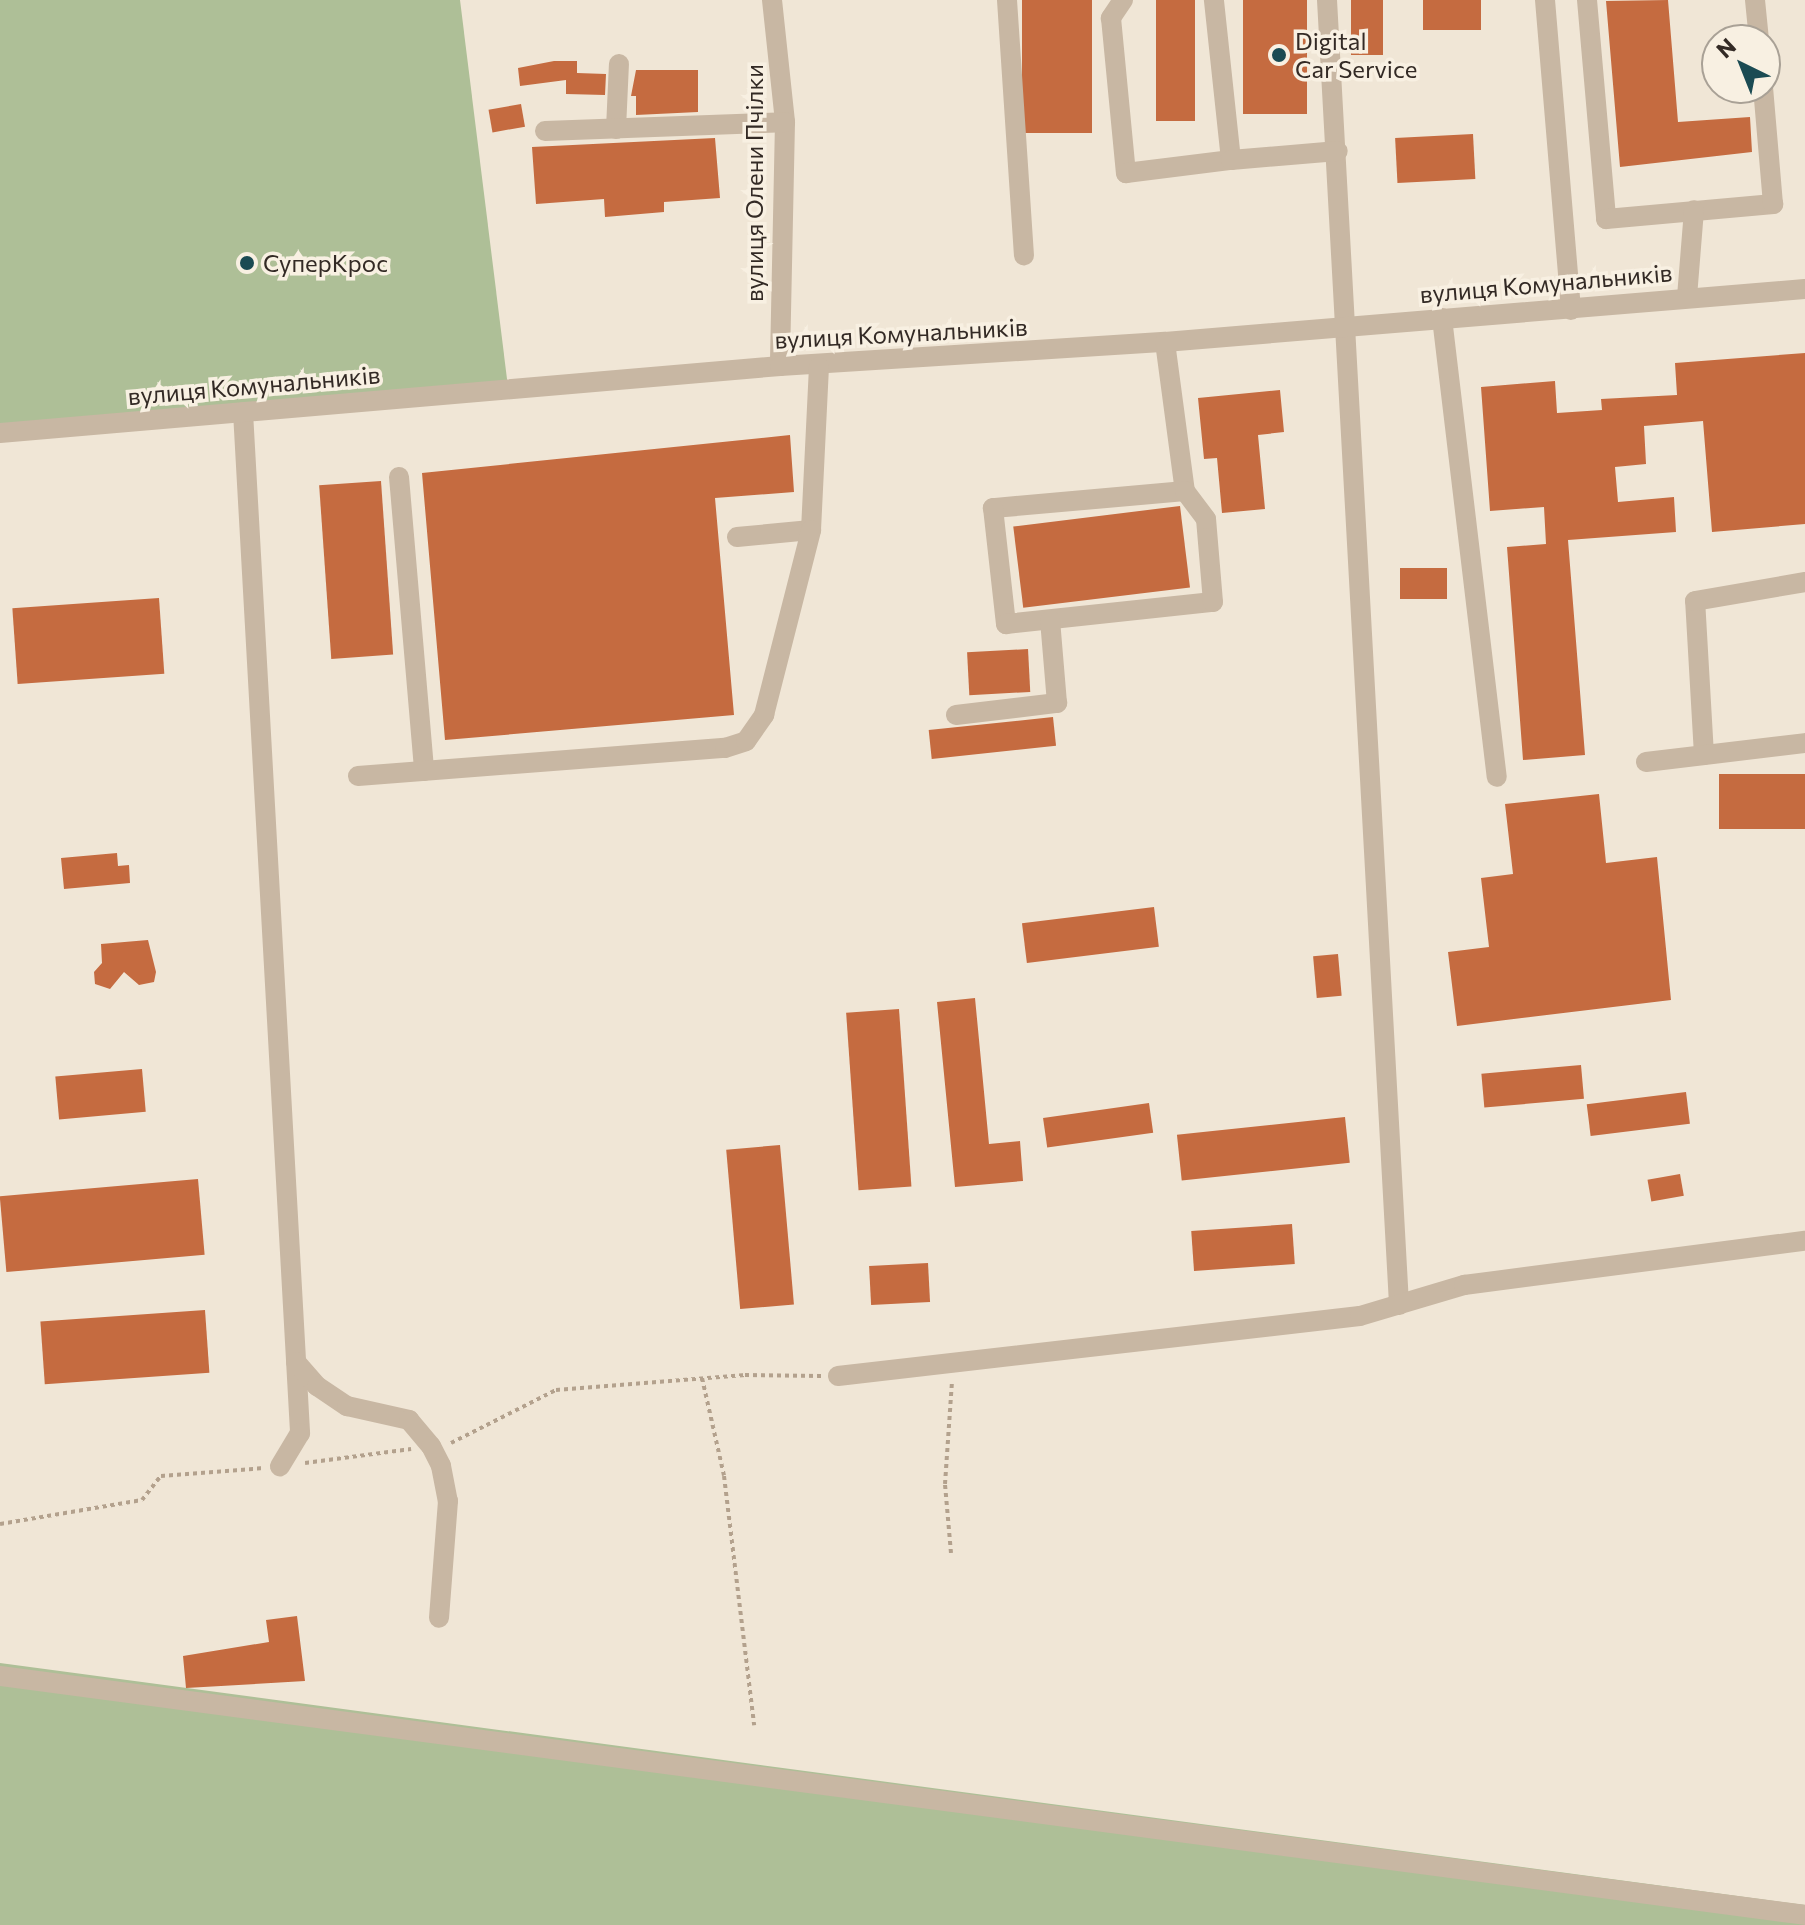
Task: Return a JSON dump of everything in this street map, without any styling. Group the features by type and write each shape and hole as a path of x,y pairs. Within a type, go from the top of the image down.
{"street":[{"name":"вулиця Олени Пчілки","path":"772,0 785,122 780,366"},
{"path":"1007,0 1024,255"},
{"path":"1123,0 1111,18 1126,173 1338,151"},
{"path":"1214,0 1231,160"},
{"path":"1327,0 1338,151 1399,1305"},
{"path":"1545,0 1571,310"},
{"path":"1587,0 1606,219 1773,204 1764,104"},
{"path":"1755,0 1757,24"},
{"path":"616,129 619,64"},
{"path":"545,131 785,122"},
{"path":"1687,297 1694,210"},
{"name":"вулиця Комунальників","path":"0,433 780,366 819,367 1165,342 1345,324 1571,310 1687,297 1805,289"},
{"path":"1442,318 1497,777"},
{"path":"1165,342 1185,491 1206,519 1213,602 1006,624 993,508 1185,491"},
{"path":"358,776 725,748 746,741 764,715 811,530 819,367"},
{"path":"243,412 300,1433 280,1466"},
{"path":"399,477 424,771"},
{"path":"737,537 811,530"},
{"path":"1704,755 1695,601 1805,582"},
{"path":"956,715 1057,703 1050,620"},
{"path":"1646,762 1805,743"},
{"path":"838,1376 1360,1316 1464,1285 1805,1241"},
{"path":"296,1362 317,1386 347,1406 409,1420 431,1446 441,1466 448,1501 439,1618"},
{"path":"0,1676 1805,1915"}],"path":[{"path":"951,1553 945,1484 952,1435 952,1362"},
{"path":"0,1524 142,1500 161,1476 280,1466 450,1444 556,1390 702,1378 838,1376"},
{"path":"702,1378 724,1476 754,1725"}],"green space":[{"name":"СуперКрос","path":"0,0 460,0 509,395 0,436"},
{"path":"0,1663 1805,1905 1805,1925 0,1925"}],"building":[{"path":"1022,0 1092,0 1092,133 1022,133"},
{"path":"1156,0 1195,0 1195,121 1156,121"},
{"name":"Digital Car Service","path":"1243,0 1307,0 1307,114 1243,114"},
{"path":"1351,0 1383,0 1383,55 1351,55"},
{"path":"1423,0 1481,0 1481,30 1423,30"},
{"path":"1668,0 1678,122 1750,117 1752,152 1620,167 1606,1"},
{"path":"554,61 577,61 577,73 606,74 605,95 566,94 566,80 520,86 518,68"},
{"path":"636,70 698,70 698,112 636,115 636,96 631,96"},
{"path":"521,104 525,127 492,132 489,110"},
{"path":"1473,134 1475,179 1397,183 1395,138"},
{"path":"715,138 720,198 664,202 664,212 605,217 604,199 536,204 532,147"},
{"path":"1805,353 1805,524 1712,532 1703,421 1644,426 1646,464 1615,467 1618,502 1674,497 1676,532 1568,540 1585,755 1523,760 1507,547 1546,544 1544,507 1490,511 1481,387 1555,381 1557,413 1602,410 1601,399 1677,395 1675,363"},
{"path":"1280,390 1284,432 1258,435 1265,509 1222,513 1217,458 1204,459 1198,398"},
{"path":"790,435 794,492 715,498 734,715 445,740 422,473"},
{"path":"381,481 393,655 331,659 319,485"},
{"path":"1180,506 1190,587 1023,608 1013,526"},
{"path":"1400,568 1447,568 1447,599 1400,599"},
{"path":"159,598 164,674 18,684 12,608"},
{"path":"1028,649 1030,692 969,695 967,652"},
{"path":"1053,717 1056,746 932,759 929,730"},
{"path":"1719,774 1805,774 1805,829 1719,829"},
{"path":"1599,794 1606,863 1657,857 1671,1000 1457,1026 1448,952 1489,947 1481,878 1513,874 1505,804"},
{"path":"117,853 118,866 129,865 130,883 64,889 61,858"},
{"path":"1154,907 1159,947 1027,963 1022,923"},
{"path":"148,940 156,972 154,982 139,985 124,972 110,989 95,984 94,972 102,963 101,944"},
{"path":"1338,954 1342,996 1317,998 1313,956"},
{"path":"975,998 989,1144 1020,1141 1023,1181 955,1187 937,1002"},
{"path":"899,1009 911,1187 859,1190 846,1013"},
{"path":"1581,1065 1584,1099 1484,1108 1481,1074"},
{"path":"142,1069 146,1112 59,1119 55,1077"},
{"path":"1686,1092 1690,1124 1591,1136 1587,1104"},
{"path":"1149,1103 1153,1133 1047,1148 1043,1118"},
{"path":"1345,1117 1350,1163 1182,1180 1177,1135"},
{"path":"780,1145 794,1304 740,1309 726,1150"},
{"path":"1680,1174 1684,1196 1651,1201 1648,1180"},
{"path":"198,1179 205,1255 6,1272 0,1196"},
{"path":"1292,1224 1295,1264 1194,1271 1191,1231"},
{"path":"928,1263 930,1302 871,1305 869,1266"},
{"path":"205,1310 209,1373 45,1384 40,1322"},
{"path":"297,1616 305,1681 186,1688 183,1656 269,1642 266,1620"}],"place":[{"name":"Digital Car Service","path":"1279,55"},
{"name":"СуперКрос","path":"247,263"}]}
